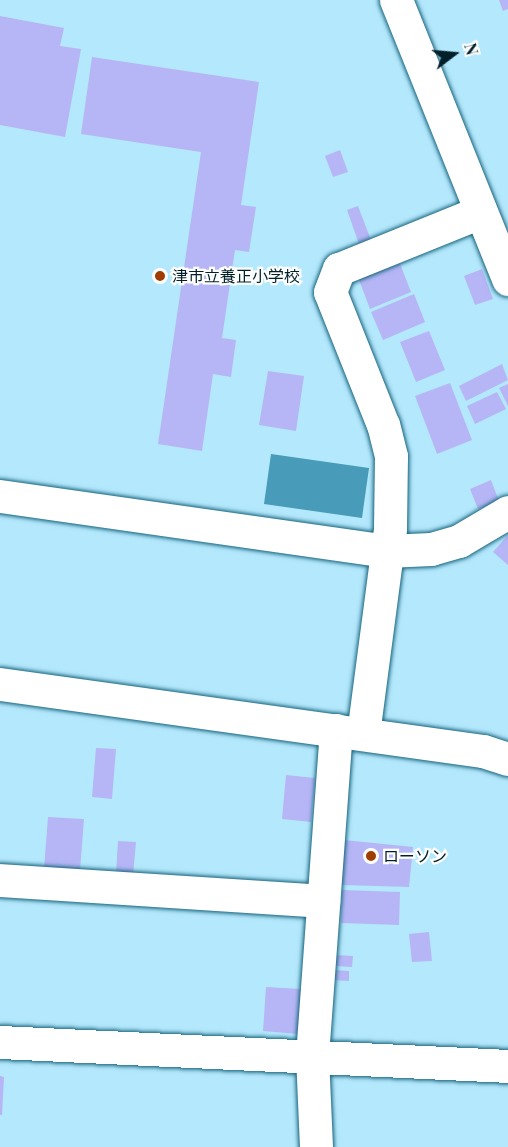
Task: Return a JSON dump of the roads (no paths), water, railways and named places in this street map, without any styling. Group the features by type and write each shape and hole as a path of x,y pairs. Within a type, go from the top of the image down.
{"street":[{"path":"396,0 508,279"},
{"path":"316,1147 312,1056 322,901 349,732 386,551 394,490 391,456 383,425 330,292 339,269 480,212"},
{"path":"0,498 386,551 431,549 459,542 508,512"},
{"path":"0,684 483,751 508,759"},
{"path":"0,880 322,901"},
{"path":"0,1042 508,1066"}],"water":[{"path":"271,454 369,468 362,518 264,504"}],"place":[{"name":"津市立養正小学校","path":"160,276"},
{"name":"ローソン","path":"371,856"}]}
